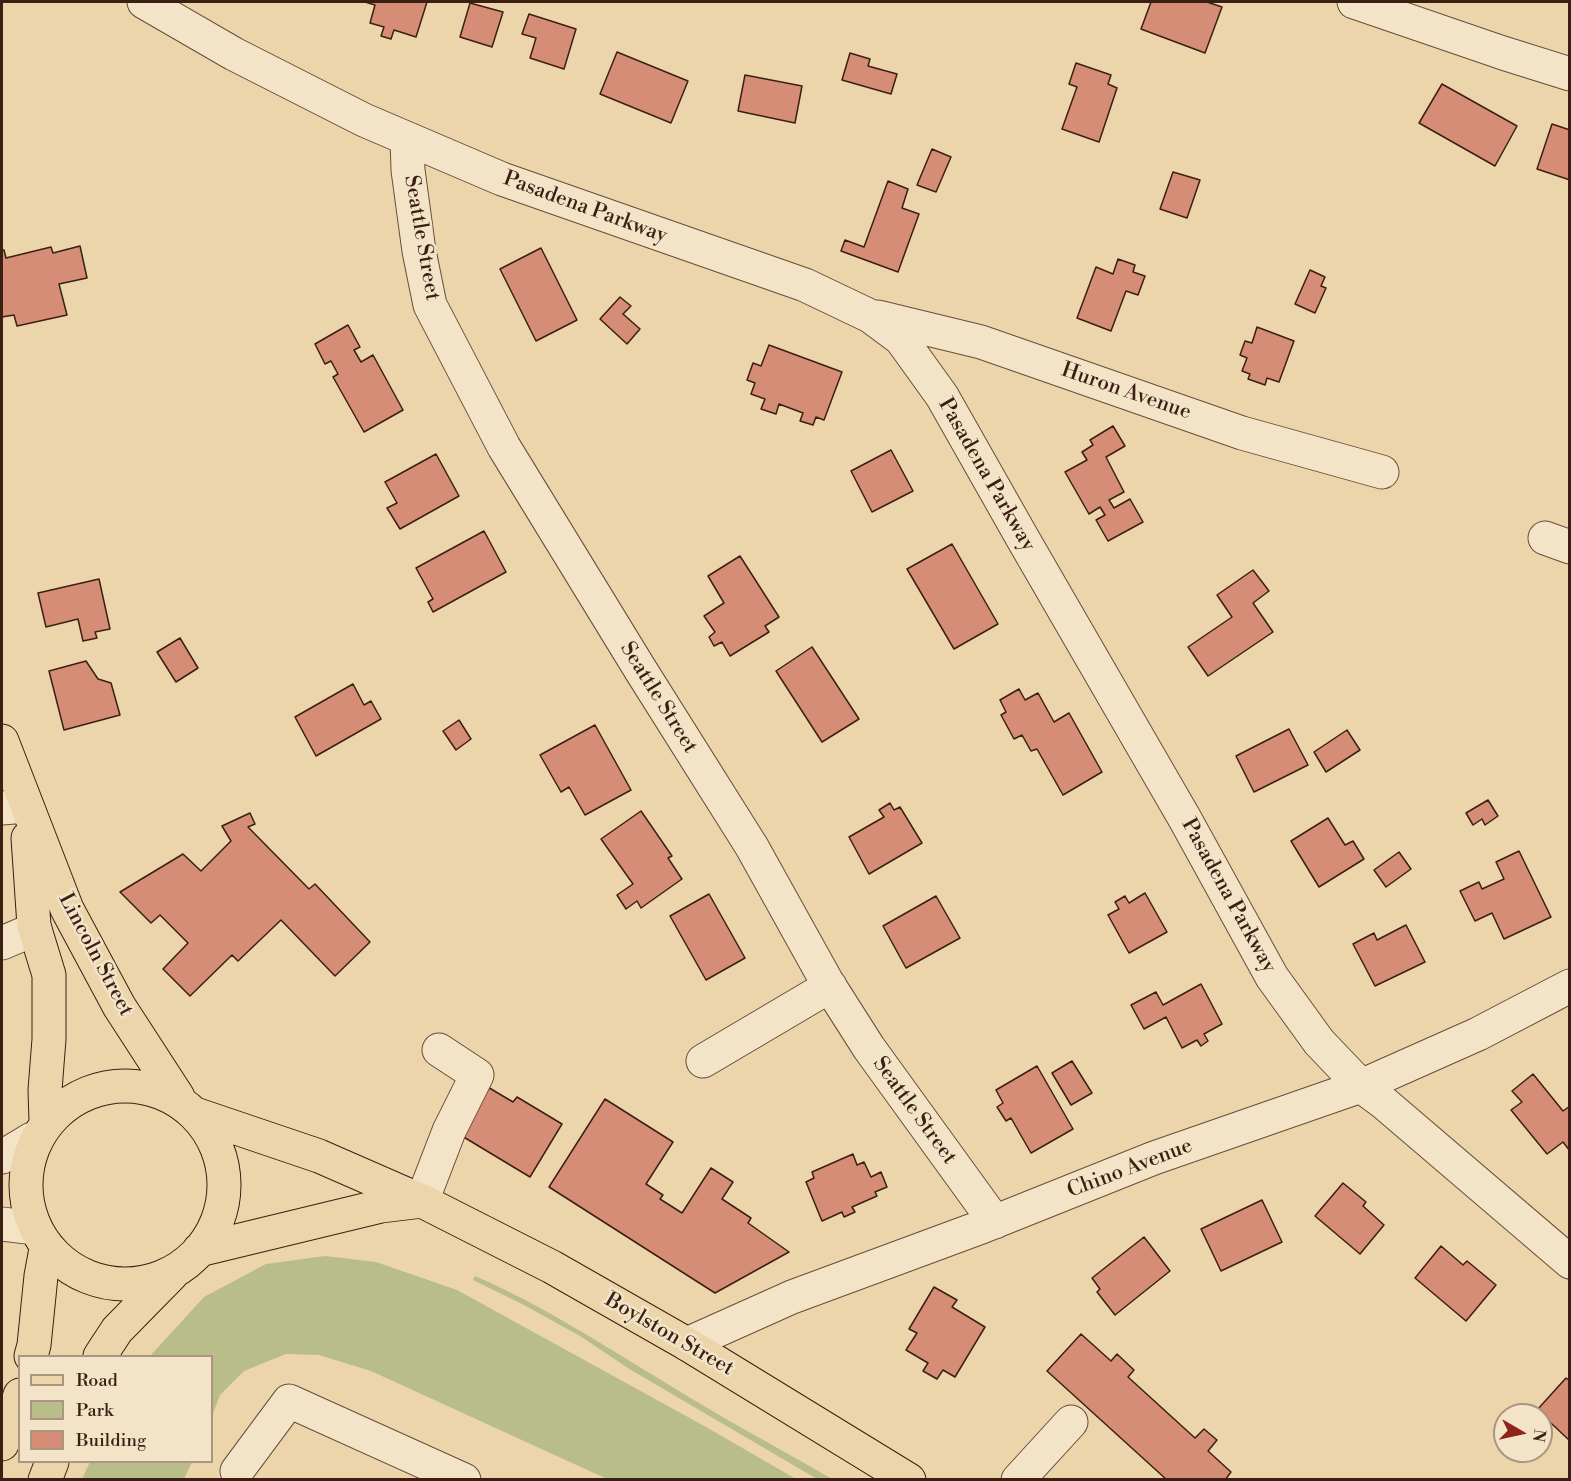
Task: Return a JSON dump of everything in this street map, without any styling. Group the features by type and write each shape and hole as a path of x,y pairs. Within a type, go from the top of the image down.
{"main road":[{"name":"Lincoln Street","path":"2,741 35,929 49,975 49,1039 39,1130"},
{"name":"Lincoln Street","path":"14,807 119,1006 187,1106"},
{"path":"30,1355 34,1345 41,1276 40,1238 28,1208 27,1172 39,1130 75,1099 100,1089 126,1085 153,1089 187,1106 209,1131 219,1151 224,1173 224,1195 220,1216 210,1236 117,1330 101,1355"},
{"name":"Boylston Street","path":"187,1106 319,1156 422,1201 552,1267 687,1344 909,1479"},
{"path":"40,1238 74,1271 95,1280 117,1285 139,1284 160,1279 191,1257 381,1206 422,1201"},
{"path":"3,1437 18,1402"},
{"path":"45,1479 51,1463"}],"street":[{"name":"Pasadena Parkway","path":"144,2 234,54 364,120 502,179 805,285 870,316 901,339 942,396 1185,819 1272,977 1319,1042 1361,1086 1384,1103 1569,1262"},
{"path":"1354,2 1569,74"},
{"name":"Seattle Street","path":"407,139 408,170 419,251 430,305 504,447 752,847 830,986 869,1048 995,1222"},
{"name":"Huron Avenue","path":"870,316 981,342 1242,433 1382,472"},
{"path":"2,943 35,929"},
{"path":"702,1061 830,986"},
{"name":"Chino Avenue","path":"687,1344 792,1297 995,1222 1155,1158 1361,1086 1478,1034 1569,986"},
{"path":"422,1201 449,1131 477,1075 439,1050"},
{"path":"2,1157 39,1130"},
{"path":"2,1224 40,1238"},
{"path":"241,1477 289,1401 464,1479"},
{"path":"1018,1479 1071,1422"}],"green space":[{"path":"325,1256 376,1262 457,1290 796,1479 607,1479 371,1371 319,1355 286,1354 244,1371 220,1395 213,1413 213,1355 151,1355 204,1297 266,1264"},
{"path":"475,1276 500,1287 596,1340 707,1408 832,1479 817,1479 631,1370 580,1336 473,1280"},
{"path":"90,1463 192,1463 184,1479 82,1479"}],"building":[{"path":"365,2 427,2 416,37 394,30 391,39 381,36 384,27 370,23 375,5"},
{"path":"1151,2 1207,2 1222,7 1205,53 1141,29"},
{"path":"470,3 503,12 492,47 460,37"},
{"path":"529,14 576,29 564,69 530,58 536,38 522,34"},
{"path":"617,52 688,81 671,123 600,94"},
{"path":"850,53 870,59 868,66 897,74 891,94 842,80"},
{"path":"1076,63 1111,75 1108,84 1117,88 1099,142 1062,129 1077,87 1069,84"},
{"path":"745,75 802,86 795,123 738,111"},
{"path":"1442,84 1517,126 1495,166 1419,123"},
{"path":"1552,124 1570,130 1570,180 1537,169"},
{"path":"932,149 951,157 936,192 917,185"},
{"path":"1173,172 1200,180 1187,218 1160,209"},
{"path":"888,181 908,189 902,208 919,214 898,272 841,251 845,240 864,247"},
{"path":"80,246 87,278 59,284 67,315 17,326 14,315 2,317 2,250 6,258 51,247 53,253"},
{"path":"541,248 577,320 536,341 500,269"},
{"path":"1118,259 1135,265 1133,272 1145,276 1138,295 1126,291 1111,331 1077,318 1096,267 1113,274"},
{"path":"1310,270 1325,277 1321,286 1326,288 1315,313 1295,304"},
{"path":"620,297 631,306 623,314 640,329 627,344 600,319"},
{"path":"348,325 360,347 354,350 361,362 373,355 403,410 364,432 333,377 338,374 331,361 325,364 315,344"},
{"path":"1257,327 1294,341 1279,382 1267,378 1265,385 1248,379 1250,374 1242,371 1247,358 1240,355 1245,341 1252,343"},
{"path":"769,345 842,372 824,420 816,417 813,425 800,421 803,413 779,404 776,414 761,409 765,399 751,394 755,383 747,380 753,363 761,366"},
{"path":"1113,426 1125,446 1106,457 1124,492 1109,500 1114,508 1130,499 1143,522 1108,541 1096,520 1105,515 1100,507 1089,514 1065,472 1087,460 1082,452 1093,445 1090,440"},
{"path":"891,450 913,491 872,512 851,471"},
{"path":"436,454 459,496 400,529 387,508 397,503 385,482"},
{"path":"484,531 506,572 433,612 428,602 433,599 416,568"},
{"path":"952,544 998,624 954,649 907,569"},
{"path":"740,556 779,617 765,626 769,632 730,656 722,642 714,646 709,637 715,632 704,616 724,603 708,576"},
{"path":"1253,570 1269,591 1253,603 1273,632 1208,676 1188,647 1232,617 1217,595"},
{"path":"99,579 110,629 95,632 97,638 83,641 78,619 46,627 38,593"},
{"path":"180,638 198,668 176,682 157,652"},
{"path":"812,647 859,719 822,742 776,671"},
{"path":"86,661 98,679 111,683 120,715 64,730 49,671"},
{"path":"353,684 364,705 371,701 381,719 316,756 295,717"},
{"path":"1019,689 1025,700 1038,693 1054,722 1069,713 1102,772 1063,795 1037,749 1031,751 1022,735 1014,739 1001,715 1006,712 1000,700"},
{"path":"459,720 471,739 456,750 443,731"},
{"path":"595,725 631,790 585,815 569,787 561,792 540,755"},
{"path":"1289,729 1308,765 1254,792 1236,756"},
{"path":"1347,730 1360,750 1326,772 1314,752"},
{"path":"1488,800 1498,816 1485,825 1482,819 1473,825 1466,813"},
{"path":"890,803 894,810 900,807 922,843 869,874 849,837 884,817 879,810"},
{"path":"641,811 672,856 668,858 682,879 641,908 637,901 626,909 617,895 633,884 601,839"},
{"path":"250,813 255,824 248,827 309,889 315,884 370,942 335,976 281,920 238,961 232,955 190,996 163,969 188,943 160,915 151,923 120,892 183,854 201,871 231,841 222,826"},
{"path":"1328,818 1345,845 1353,841 1364,859 1319,887 1291,841"},
{"path":"1519,851 1551,917 1504,939 1492,913 1475,921 1460,891 1479,882 1482,889 1504,879 1496,862"},
{"path":"1399,852 1411,869 1386,887 1374,870"},
{"path":"1145,893 1167,932 1129,953 1108,915 1119,909 1115,902 1125,896 1129,903"},
{"path":"709,894 745,958 706,980 670,916"},
{"path":"936,896 960,938 906,968 883,926"},
{"path":"1406,925 1425,962 1375,986 1353,944 1374,933 1377,940"},
{"path":"1201,984 1222,1024 1204,1034 1208,1041 1201,1046 1197,1040 1182,1048 1166,1017 1144,1029 1131,1005 1156,992 1163,1005"},
{"path":"1072,1061 1092,1093 1071,1105 1052,1073"},
{"path":"1037,1066 1073,1129 1031,1153 1011,1118 1006,1121 997,1107 1003,1103 996,1090"},
{"path":"1533,1074 1563,1111 1570,1106 1570,1151 1563,1142 1547,1154 1511,1110 1522,1102 1512,1091"},
{"path":"486,1086 513,1102 517,1097 562,1124 530,1177 457,1133"},
{"path":"605,1099 673,1142 646,1184 663,1195 660,1199 682,1213 711,1168 733,1182 722,1199 751,1218 748,1223 789,1252 715,1293 549,1187"},
{"path":"853,1154 857,1165 864,1162 871,1177 881,1172 887,1187 875,1192 877,1196 852,1207 855,1212 844,1217 842,1212 822,1221 806,1182 814,1178 812,1172"},
{"path":"1343,1183 1366,1202 1363,1206 1384,1225 1360,1254 1315,1216"},
{"path":"1262,1200 1282,1242 1221,1271 1201,1229"},
{"path":"1144,1237 1170,1271 1115,1315 1097,1292 1100,1289 1092,1278"},
{"path":"1441,1246 1463,1265 1467,1261 1496,1285 1466,1321 1415,1278"},
{"path":"934,1287 957,1300 952,1307 985,1327 955,1377 943,1370 937,1379 923,1371 928,1363 906,1350 917,1333 909,1329"},
{"path":"1081,1334 1111,1361 1117,1354 1134,1370 1128,1377 1195,1438 1204,1429 1217,1440 1208,1451 1231,1472 1225,1480 1167,1480 1047,1371"},
{"path":"1566,1378 1570,1381 1569,1440 1553,1425 1553,1403 1543,1403"}]}
